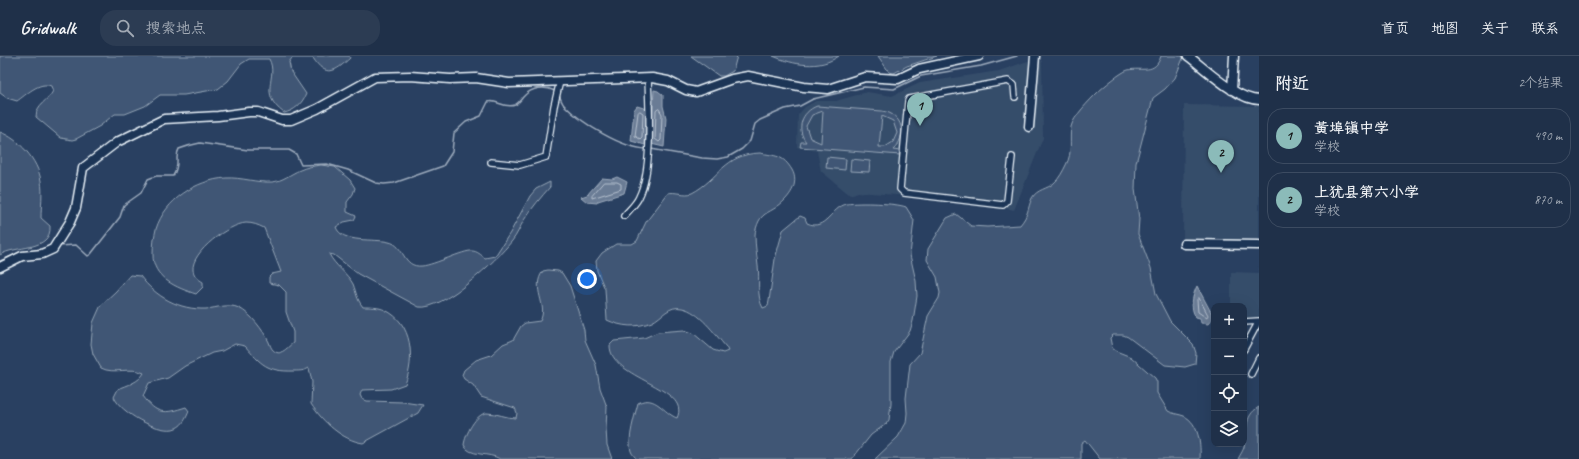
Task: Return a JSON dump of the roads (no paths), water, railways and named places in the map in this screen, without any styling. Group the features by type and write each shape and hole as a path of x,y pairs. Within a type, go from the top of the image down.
{"street":[{"path":"0,267 22,256 42,254 55,246 76,208 83,168 117,142 164,119 258,112 282,120 291,120 318,109 375,77 410,76 450,79 476,78 504,82 648,78 668,81 686,90 696,92 722,81 748,76 804,87 828,89 865,77 898,79 919,70 979,56"},
{"path":"1188,56 1232,90 1248,98 1259,100"},
{"path":"1232,90 1234,56"},
{"path":"1029,127 1035,59"},
{"path":"624,216 639,199 646,181 649,116 648,78"},
{"path":"491,162 520,166 546,157 554,106 560,81"},
{"path":"1012,157 1007,201 1003,205 904,193 900,189 909,99 1008,81 1014,86 1014,97"},
{"path":"1184,244 1259,245"},
{"path":"1247,322 1259,321 1247,344"},
{"path":"1251,374 1259,358"}],"water":[{"path":"654,90 663,95 663,106 666,118 664,147 651,144"},
{"path":"637,106 647,109 645,145 631,141 634,110"},
{"path":"617,177 627,182 624,193 598,201 597,203 587,202 581,197 587,195 602,178 612,179"},
{"path":"1197,286 1211,312 1211,320 1208,324 1201,323 1200,318 1196,317 1194,313 1192,305"}],"waterway":[{"path":"651,149 702,158 717,159 728,157 742,149 750,141 755,124 760,120 785,109 800,106 813,99 864,87 894,89 921,76 981,66 1017,56"},
{"path":"58,246 76,245 88,256 91,254 120,217 124,205 141,193 148,179 156,176 173,176 177,167 177,155 179,149 184,147 200,143 248,150 289,150 296,154 301,165 327,164 348,170 376,183 394,183 443,166 452,152 454,133 466,122 481,116 488,102 491,101 511,106 515,105 527,93 535,89 547,88 555,91"},
{"path":"559,95 562,103 573,113 603,134 614,140 637,148 647,149"},
{"path":"32,251 48,247"},
{"path":"0,261 20,253"}],"place":[{"name":"黄埠镇中学","path":"920,126"},
{"name":"上犹县第六小学","path":"1221,173"}]}
